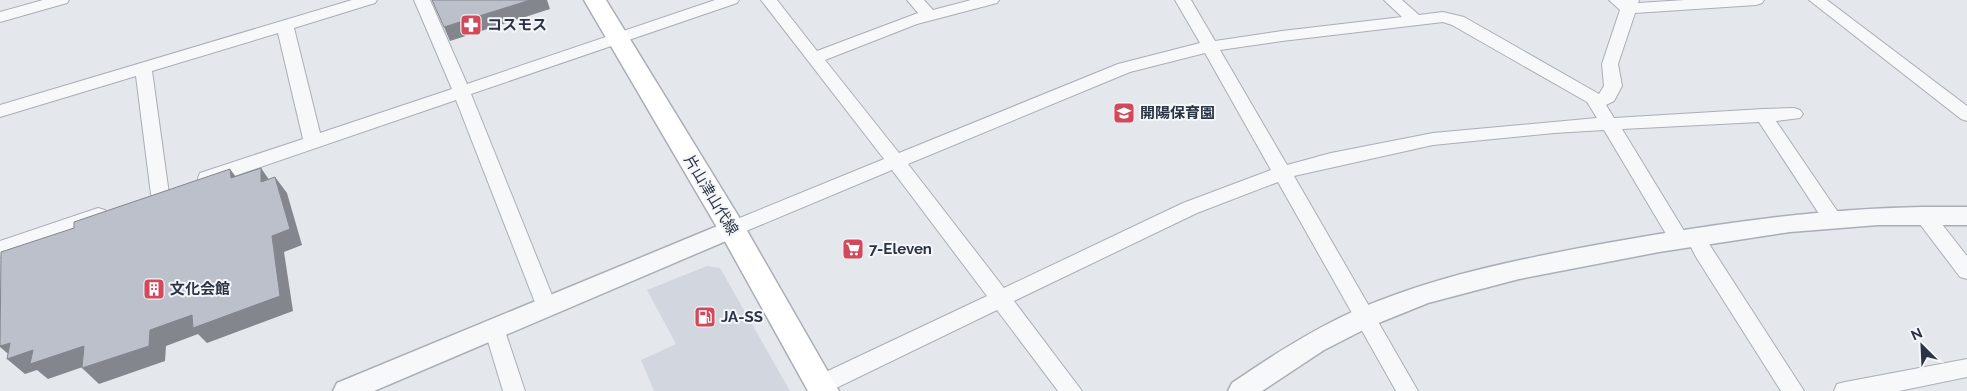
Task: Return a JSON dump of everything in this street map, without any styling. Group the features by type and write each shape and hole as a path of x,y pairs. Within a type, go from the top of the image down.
{"main road":[{"name":"片山津山代線","path":"595,0 732,229 823,388"}],"street":[{"path":"0,17 61,0"},
{"path":"0,111 369,0"},
{"path":"422,0 461,91 546,305"},
{"path":"141,201 731,0"},
{"path":"769,0 1071,391"},
{"path":"915,0 929,15"},
{"path":"814,58 929,15 991,0"},
{"path":"1183,0 1407,391"},
{"path":"1392,0 1416,21"},
{"path":"1596,103 1608,97 1613,86 1610,64 1625,2 1756,0"},
{"path":"1817,0 1967,115"},
{"path":"346,391 546,305 1124,68 1176,53 1209,47 1443,17 1458,21 1593,98 1793,391"},
{"path":"284,26 313,142"},
{"path":"142,69 160,194"},
{"path":"823,388 1190,208 1281,173 1331,160 1433,139 1554,127 1794,114"},
{"path":"1763,115 1832,218"},
{"path":"0,249 113,210"},
{"path":"1923,214 1967,271"},
{"path":"1242,391 1281,363 1331,333 1364,318 1454,284 1529,267 1687,238 1832,218 1923,214 1967,216"},
{"path":"494,328 514,391"},
{"path":"1845,391 1967,368"}],"shaded area":[{"name":"JA-SS","path":"707,266 720,268 790,391 654,391 641,360 676,344 647,290"}],"building":[{"path":"432,0 530,0 444,27"},
{"name":"文化会館","path":"261,168 261,182 275,177 290,229 272,236 280,296 193,328 192,315 150,330 149,346 82,368 84,346 30,364 33,350 7,359 10,343 0,346 1,252 74,228 74,222 230,169 231,178"}],"place":[{"name":"コスモス","path":"471,25"},
{"name":"開陽保育園","path":"1124,113"},
{"name":"7-Eleven","path":"853,249"},
{"name":"文化会館","path":"154,289"},
{"name":"JA-SS","path":"705,317"}]}
